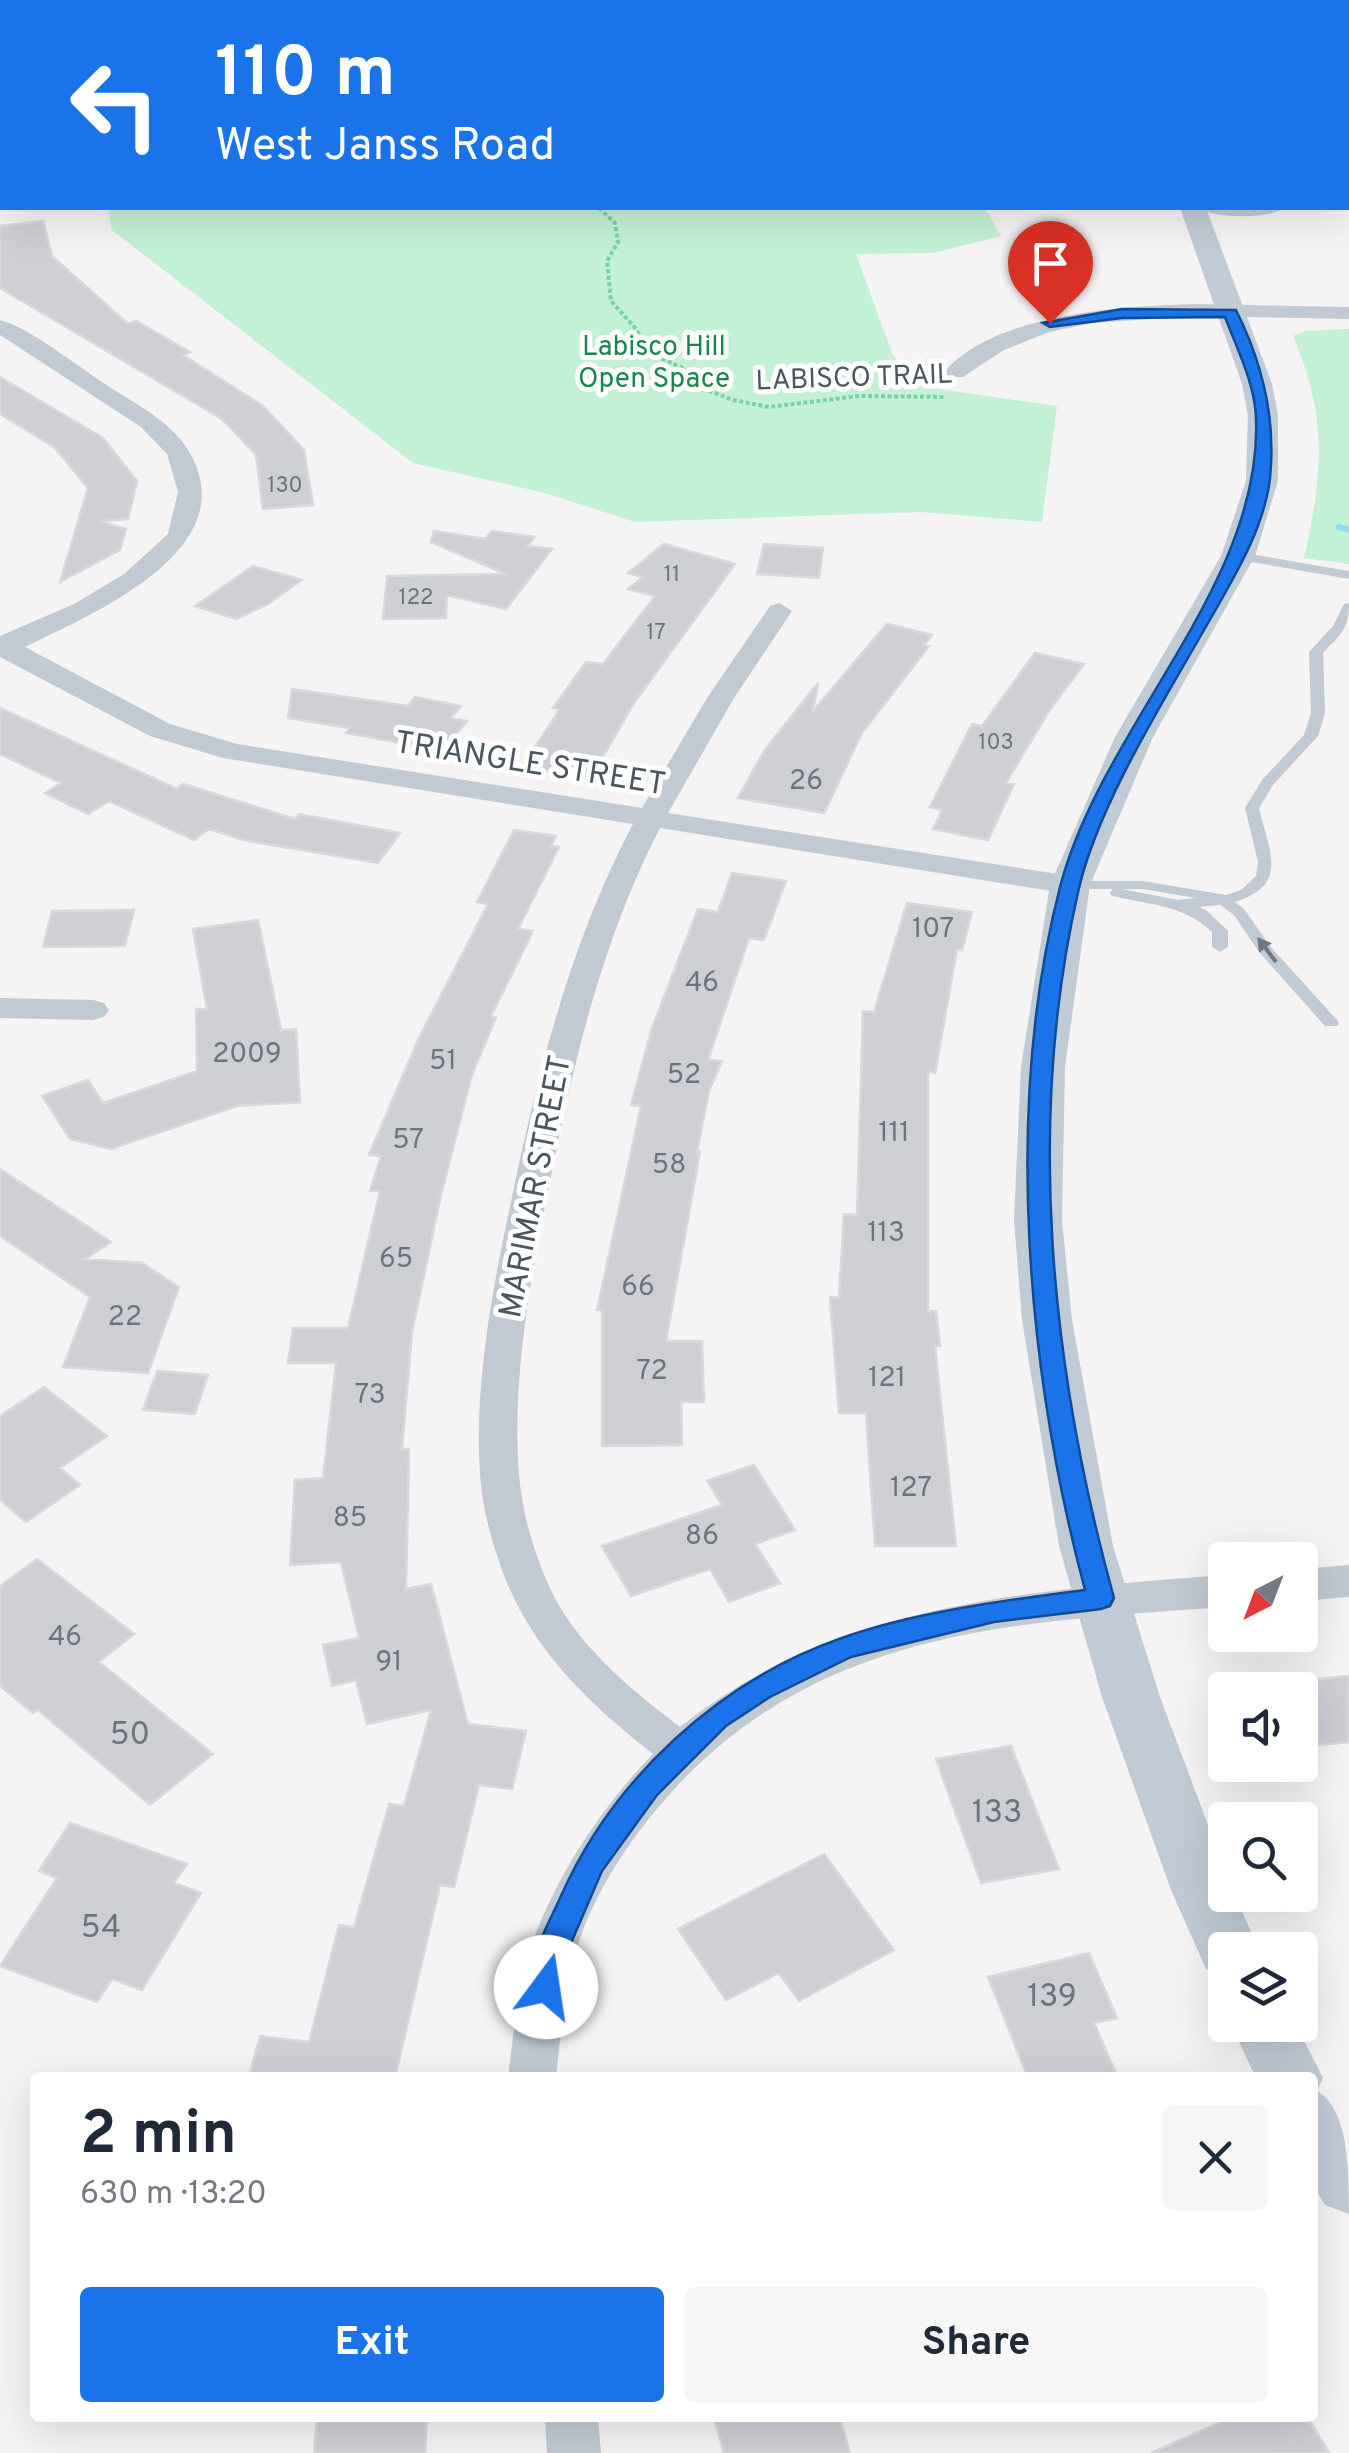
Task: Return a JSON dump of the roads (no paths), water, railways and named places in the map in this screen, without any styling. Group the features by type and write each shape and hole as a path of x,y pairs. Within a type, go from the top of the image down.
{"main road":[{"path":"1194,210 1257,384 1265,448 1262,481 1238,556 1134,737 1070,885 1043,1067 1038,1220 1047,1320 1086,1546 1131,1697 1220,1932"},
{"path":"1272,2042 1287,2072"},
{"path":"1318,2130 1349,2182"}],"street":[{"path":"954,372 1014,334 1050,323 1122,314 1349,313"},
{"path":"0,326 149,422 178,452 190,492 180,536 134,580 2,646"},
{"name":"MARIMAR STREET","path":"680,1751 617,1704 558,1635 529,1588 510,1532 498,1464 506,1348 525,1213 552,1091 588,958 634,850 728,684 779,612"},
{"name":"TRIANGLE STREET","path":"2,646 160,730 215,747 652,821 1070,885"},
{"path":"0,1008 92,1010"},
{"path":"1318,1584 1349,1581"},
{"path":"533,2072 553,1950 590,1864 614,1827 680,1751 716,1718 760,1689 845,1648 994,1612 1101,1598 1208,1592"},
{"path":"572,2422 574,2453"}],"lane":[{"path":"1238,556 1349,575"},
{"path":"1178,905 1254,892 1264,880 1265,858 1252,808 1267,783 1312,736 1318,714 1316,652 1339,628 1349,608"},
{"path":"1070,885 1143,885 1220,898 1239,912 1264,950 1332,1023"},
{"path":"1070,885 1178,905 1215,923 1220,931 1220,947"}],"waterway":[{"path":"1339,527 1349,530"}],"park label":[{"name":"Labisco Hill Open Space","path":"654,364"}]}
